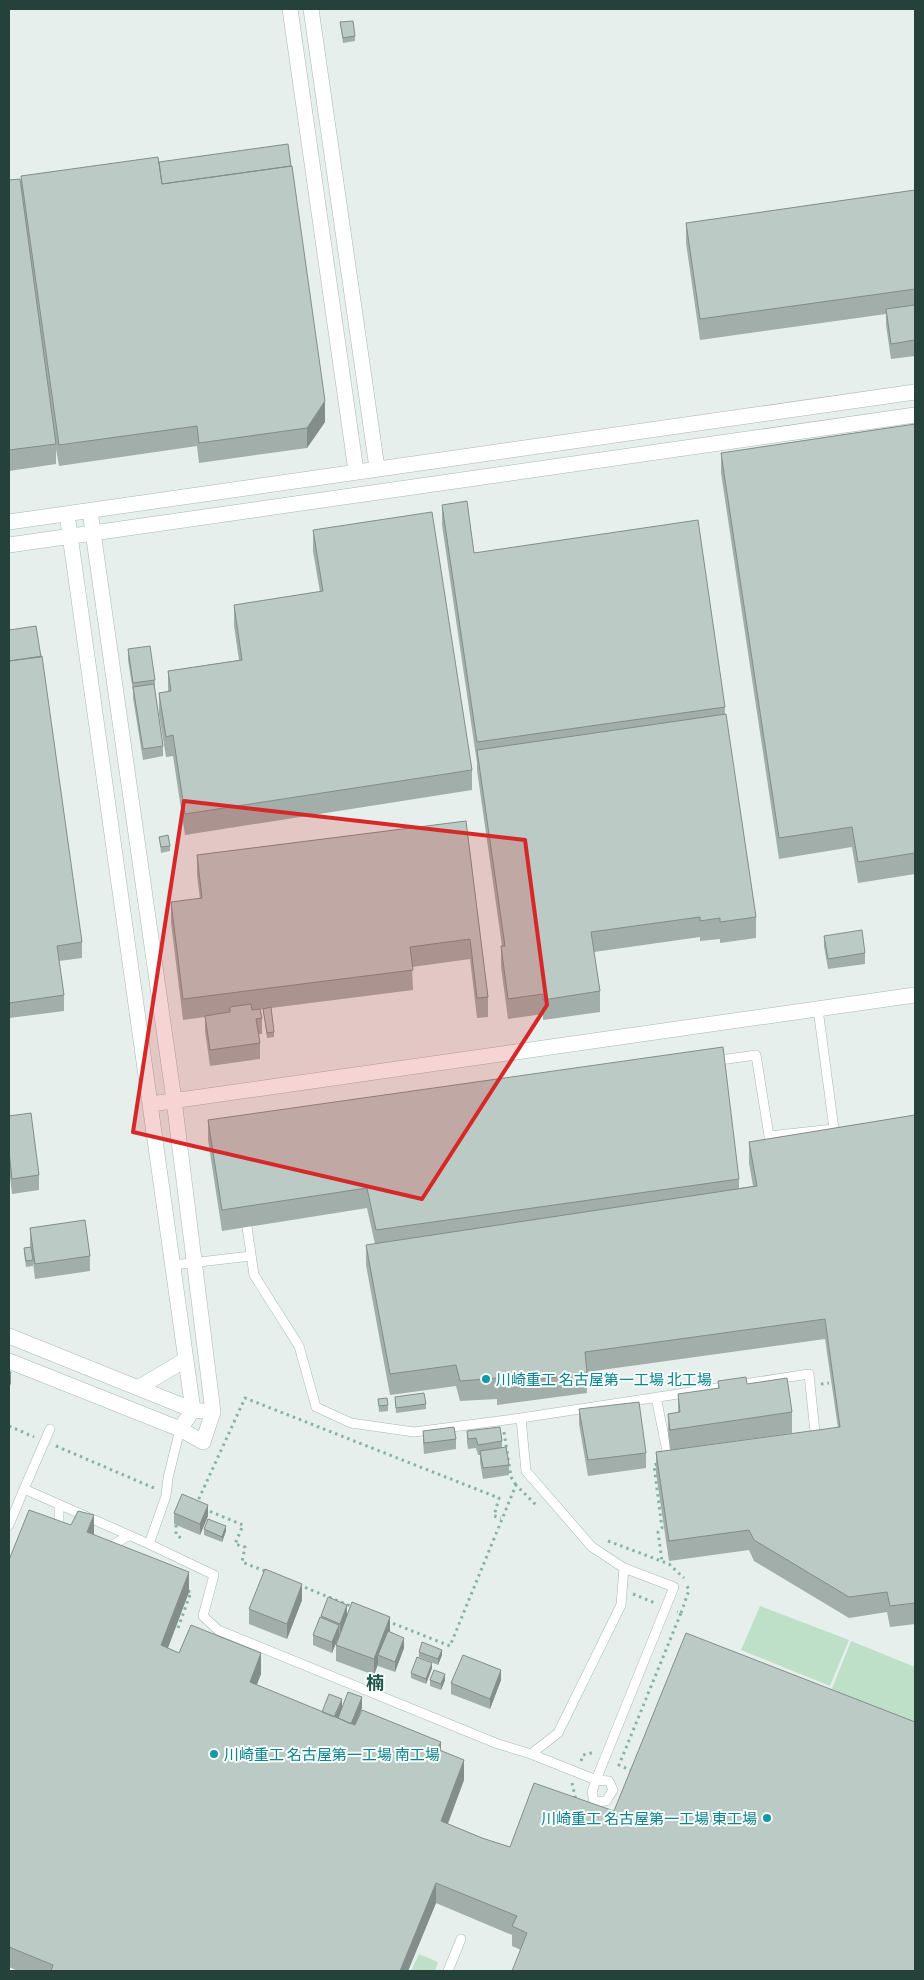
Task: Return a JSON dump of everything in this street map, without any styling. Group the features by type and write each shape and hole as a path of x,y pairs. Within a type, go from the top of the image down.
{"street":[{"path":"290,9 356,470"},
{"path":"311,9 376,468"},
{"path":"9,522 356,470 915,392"},
{"path":"9,545 915,415"},
{"path":"9,1361 180,1429 203,1442 213,1412 174,1100 90,511"},
{"path":"67,514 193,1410 180,1429"},
{"path":"151,1104 915,995"},
{"path":"9,1336 193,1410 213,1412"},
{"path":"138,1388 185,1360"}],"lane":[{"path":"707,1062 756,1055 769,1136 839,1128 818,1009"},
{"path":"247,1227 254,1275 299,1346 316,1407 351,1423 414,1432 521,1418 809,1374 816,1442 806,1443"},
{"path":"173,1265 251,1256"},
{"path":"656,1397 669,1463 679,1461"},
{"path":"24,1489 150,1544 214,1575 204,1616 218,1630 498,1744 531,1754 596,1780 674,1587 624,1568 592,1547 526,1471 521,1418"},
{"path":"150,1544 166,1493 180,1429"},
{"path":"9,1525 50,1430"},
{"path":"59,1505 57,1529 66,1533"},
{"path":"100,1545 109,1548 128,1536"},
{"path":"531,1754 558,1733 621,1605 624,1568"},
{"path":"448,1971 461,1938"}],"path":[{"path":"196,1505 246,1398 499,1498 494,1516 501,1518"},
{"path":"9,1426 166,1493"},
{"path":"662,1561 658,1532 662,1528 654,1465 669,1463"},
{"path":"378,1617 450,1646 516,1485 542,1512"},
{"path":"191,1503 243,1525 235,1544 245,1547 242,1562 269,1573"},
{"path":"176,1525 176,1535 183,1538"},
{"path":"296,1584 360,1610"},
{"path":"178,1628 191,1592 183,1589"},
{"path":"622,1590 681,1614 620,1765 633,1772"},
{"path":"652,1612 655,1603"},
{"path":"576,1802 572,1785 583,1755 599,1751"}],"highlighted area":[{"path":"184,801 525,840 547,1005 422,1199 133,1132"}],"green space":[{"path":"760,1606 849,1640 830,1686 741,1650"},
{"path":"851,1641 915,1667 915,1730 829,1696"},
{"path":"419,1954 438,1962 435,1971 411,1971"}],"building":[{"path":"353,21 355,36 343,38 340,22"},
{"path":"288,144 291,166 162,184 159,162"},
{"path":"158,157 162,184 292,166 325,401 307,428 199,443 197,426 59,445 21,176"},
{"path":"20,179 56,444 9,450 9,180"},
{"path":"915,190 915,289 700,319 686,223"},
{"path":"915,305 915,340 891,344 886,309"},
{"path":"915,424 915,853 858,862 852,827 779,838 721,453"},
{"path":"467,501 474,553 698,520 725,707 477,742 442,505"},
{"path":"432,512 472,770 185,814 173,735 166,737 159,693 171,691 168,671 242,660 234,605 323,591 313,530"},
{"path":"36,626 41,657 9,661 9,630"},
{"path":"150,646 155,680 133,683 128,649"},
{"path":"42,656 82,942 57,946 64,995 9,1003 9,661"},
{"path":"154,684 163,746 143,749 133,687"},
{"path":"726,714 756,917 720,922 720,918 700,921 700,917 591,932 600,991 543,1000 543,994 508,999 501,946 505,946 477,750"},
{"path":"466,821 488,997 477,998 470,939 410,947 413,970 183,999 171,902 202,898 197,855"},
{"path":"168,835 170,846 161,847 159,837"},
{"path":"862,930 865,953 828,959 824,936"},
{"path":"251,1004 252,1010 260,1009 262,1018 256,1019 260,1043 210,1050 205,1016 230,1012 230,1007"},
{"path":"271,1007 274,1032 267,1033 263,1009"},
{"path":"723,1047 739,1179 376,1230 367,1188 222,1210 208,1120"},
{"path":"31,1113 39,1175 12,1179 9,1152 9,1116"},
{"name":"川崎重工 名古屋第一工場 北工場","path":"915,1115 915,1603 890,1606 887,1592 849,1597 754,1540 749,1530 669,1541 656,1452 840,1427 825,1319 585,1352 587,1373 497,1385 497,1378 460,1381 456,1365 390,1374 366,1245 757,1186 749,1142"},
{"path":"85,1220 90,1256 35,1264 30,1228"},
{"path":"31,1247 33,1260 26,1261 24,1248"},
{"path":"746,1377 747,1384 787,1378 792,1412 670,1430 668,1414 680,1412 678,1394 719,1388 718,1381"},
{"path":"424,1393 426,1404 396,1408 395,1397"},
{"path":"387,1398 388,1405 379,1406 378,1399"},
{"path":"639,1402 646,1453 588,1460 579,1409"},
{"path":"454,1427 456,1439 424,1443 423,1431"},
{"path":"500,1427 502,1441 478,1445 476,1438 468,1439 467,1431"},
{"path":"506,1447 509,1465 483,1468 480,1451"},
{"path":"182,1494 208,1505 200,1524 174,1513"},
{"path":"29,1510 71,1525 78,1511 94,1515 87,1532 189,1572 161,1645 179,1653 191,1625 261,1653 250,1682 355,1725 362,1710 441,1742 437,1749 464,1760 441,1821 510,1847 534,1783 614,1811 686,1633 915,1722 915,1971 512,1971 527,1933 512,1926 517,1916 436,1883 400,1971 51,1971 53,1965 9,1947 9,1560"},
{"path":"208,1519 226,1526 222,1537 204,1529"},
{"path":"265,1569 302,1584 287,1624 249,1609"},
{"path":"328,1597 347,1605 340,1624 321,1616"},
{"path":"352,1602 390,1617 374,1659 336,1645"},
{"path":"320,1617 339,1625 332,1642 313,1635"},
{"path":"388,1631 404,1638 395,1662 378,1655"},
{"path":"422,1642 442,1650 438,1659 419,1652"},
{"path":"463,1655 501,1670 490,1699 451,1683"},
{"path":"417,1657 432,1663 426,1679 411,1673"},
{"path":"434,1670 445,1674 441,1684 430,1680"},
{"path":"348,1692 362,1697 351,1724 338,1718"},
{"path":"329,1694 342,1699 334,1717 322,1712"}],"place":[{"name":"川崎重工 名古屋第一工場 北工場","path":"486,1379"},
{"name":"川崎重工 名古屋第一工場 南工場","path":"214,1754"},
{"name":"川崎重工 名古屋第一工場 東工場","path":"767,1818"}],"district":[{"name":"楠","path":"375,1682"}]}
